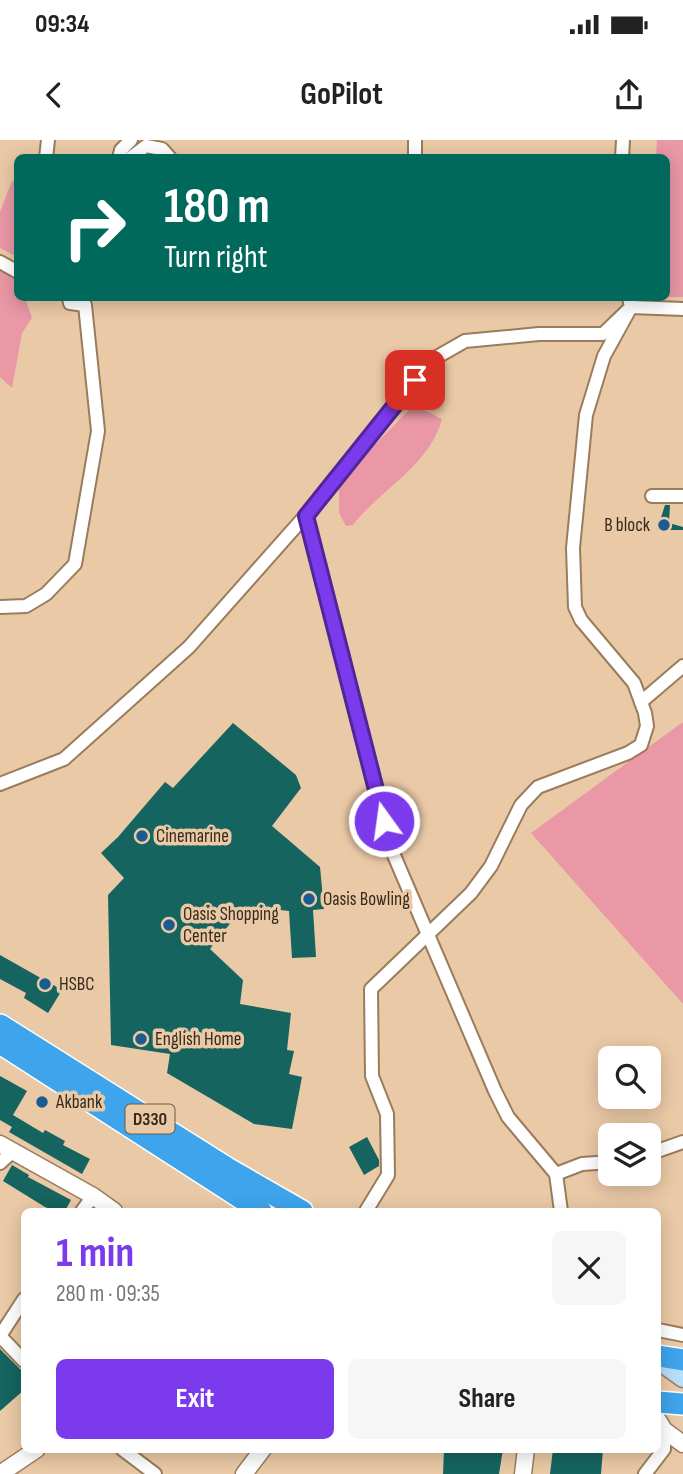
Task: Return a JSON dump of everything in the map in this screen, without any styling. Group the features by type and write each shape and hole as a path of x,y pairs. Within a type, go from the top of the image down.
{"highway":[{"name":"D330","path":"0,1025 227,1168 297,1208"},
{"name":"D330","path":"0,1042 256,1208"},
{"path":"661,1358 683,1360"},
{"path":"661,1402 683,1404"}],"main road":[{"path":"661,1360 683,1378"}],"street":[{"path":"120,154 131,140"},
{"path":"135,154 146,146 162,149 166,154"},
{"path":"0,607 26,606 46,594 75,564 98,431 87,301"},
{"path":"630,302 683,309"},
{"path":"0,784 64,760 189,647 306,516 430,361 465,341 539,334 603,334 630,302"},
{"path":"368,1208 388,1175 387,1114 372,1076 371,989 471,892 491,866 521,805 538,788 628,754 641,745 647,726 634,683 581,621 575,607 573,548 586,415 604,356 630,302"},
{"path":"652,496 683,496"},
{"path":"306,516 390,846 508,1117 556,1174 561,1208"},
{"path":"641,702 683,666"},
{"path":"661,1150 683,1142"},
{"path":"0,1163 6,1147 110,1208"},
{"path":"556,1174 582,1164 598,1163"},
{"path":"84,1208 93,1196"},
{"path":"21,1304 0,1336 21,1357"},
{"path":"661,1331 683,1335"},
{"path":"661,1425 683,1444"},
{"path":"661,1425 664,1449 661,1453"},
{"path":"0,1474 31,1453"},
{"path":"127,1453 155,1474"},
{"path":"244,1474 260,1453"},
{"path":"523,1474 526,1453"},
{"path":"645,1474 661,1453"}],"shaded area":[{"path":"657,140 683,140 683,297 670,297 670,154 656,154"},
{"path":"12,181 14,182 14,255 0,248 0,212"},
{"path":"2,268 14,279 14,301 26,301 32,318 22,333 12,388 0,377"},
{"path":"414,405 442,419 436,435 427,450 404,476 353,525 346,526 339,513 339,481"},
{"path":"683,722 683,1004 531,833"}],"building":[{"path":"665,505 670,505 669,523 683,527 683,530 657,530"},
{"name":"Oasis Shopping Center","path":"233,723 296,775 301,788 272,826 320,867 324,909 313,910 316,957 292,958 289,911 254,907 240,911 210,949 243,980 240,1004 291,1013 287,1050 294,1051 289,1074 302,1077 292,1129 254,1124 167,1073 170,1054 111,1045 108,895 124,878 101,853 165,782 173,788"},
{"path":"0,955 62,990 48,1013 24,998 26,993 0,979"},
{"path":"0,1076 27,1091 13,1115 43,1133 45,1130 65,1141 63,1145 90,1159 82,1174 9,1132 12,1127 0,1120"},
{"path":"367,1137 379,1160 379,1166 364,1175 349,1147"},
{"path":"12,1165 29,1175 28,1177 71,1200 67,1208 48,1208 3,1181"},
{"path":"0,1349 21,1370 21,1393 0,1411"},
{"path":"444,1453 502,1453 499,1474 443,1474"},
{"path":"553,1453 603,1453 601,1474 550,1474"}],"place":[{"name":"B block","path":"664,525"},
{"name":"Cinemarine","path":"142,836"},
{"name":"Oasis Bowling","path":"309,899"},
{"name":"Oasis Shopping Center","path":"169,925"},
{"name":"HSBC","path":"45,984"},
{"name":"English Home","path":"141,1039"},
{"name":"Akbank","path":"42,1102"}],"route":[{"path":"384,821 306,516 415,380"}]}
